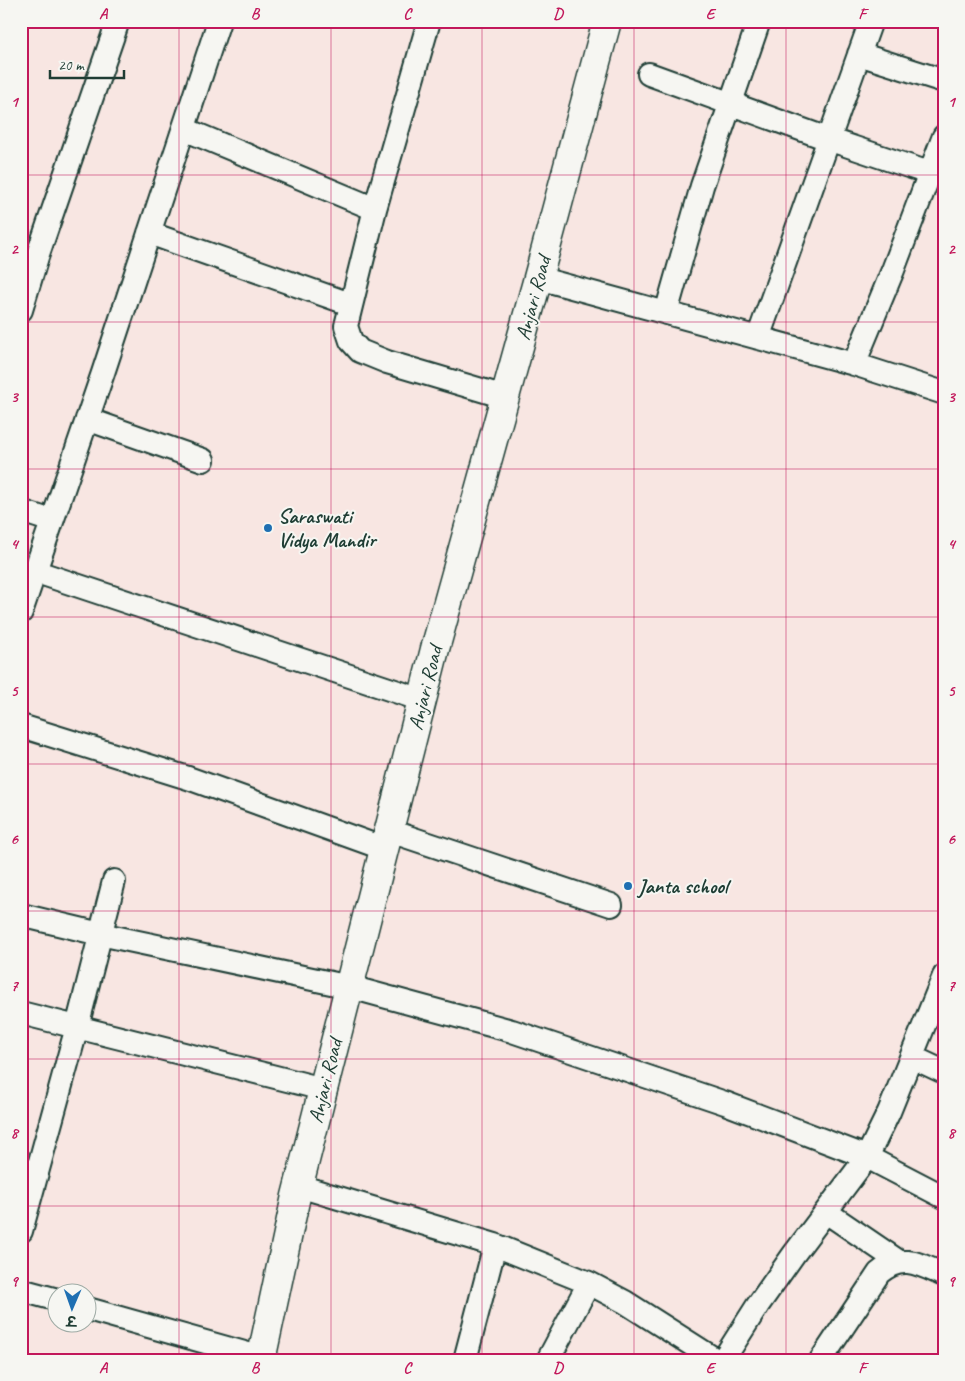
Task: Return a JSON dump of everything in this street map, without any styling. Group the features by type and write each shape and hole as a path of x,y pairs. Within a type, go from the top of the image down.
{"street":[{"path":"21,310 29,254 118,21"},
{"path":"21,612 87,420 219,21"},
{"path":"429,21 375,208 346,326 351,341 360,351 387,362 505,397"},
{"name":"Anjari Road","path":"262,1359 299,1186 422,700 607,21"},
{"path":"666,313 702,186 759,21"},
{"path":"758,338 871,21"},
{"path":"859,54 944,81"},
{"path":"649,74 828,140 929,174"},
{"path":"184,129 375,208"},
{"path":"854,364 893,270 944,136"},
{"path":"149,233 350,304"},
{"path":"538,278 854,364 944,393"},
{"path":"87,420 204,460"},
{"path":"21,512 52,521"},
{"path":"34,571 422,700"},
{"path":"21,726 387,840 610,905"},
{"path":"21,1231 30,1167 77,1027 114,881"},
{"path":"21,915 100,934 350,987 512,1032 725,1103 867,1157 944,1196"},
{"path":"724,1360 758,1305 867,1157 889,1112 944,976"},
{"path":"21,1013 323,1089"},
{"path":"912,1057 944,1072"},
{"path":"299,1186 496,1245 588,1283 625,1302 716,1360"},
{"path":"826,1212 898,1262"},
{"path":"465,1360 496,1245"},
{"path":"821,1360 879,1273 889,1265 898,1262 916,1263 944,1275"},
{"path":"548,1360 588,1283"},
{"path":"21,1290 48,1297"},
{"path":"98,1312 262,1359"},
{"path":"724,1360 729,1354 738,1360"}],"place":[{"name":"Saraswati Vidya Mandir","path":"268,528"},
{"name":"Janta school","path":"628,886"}]}
